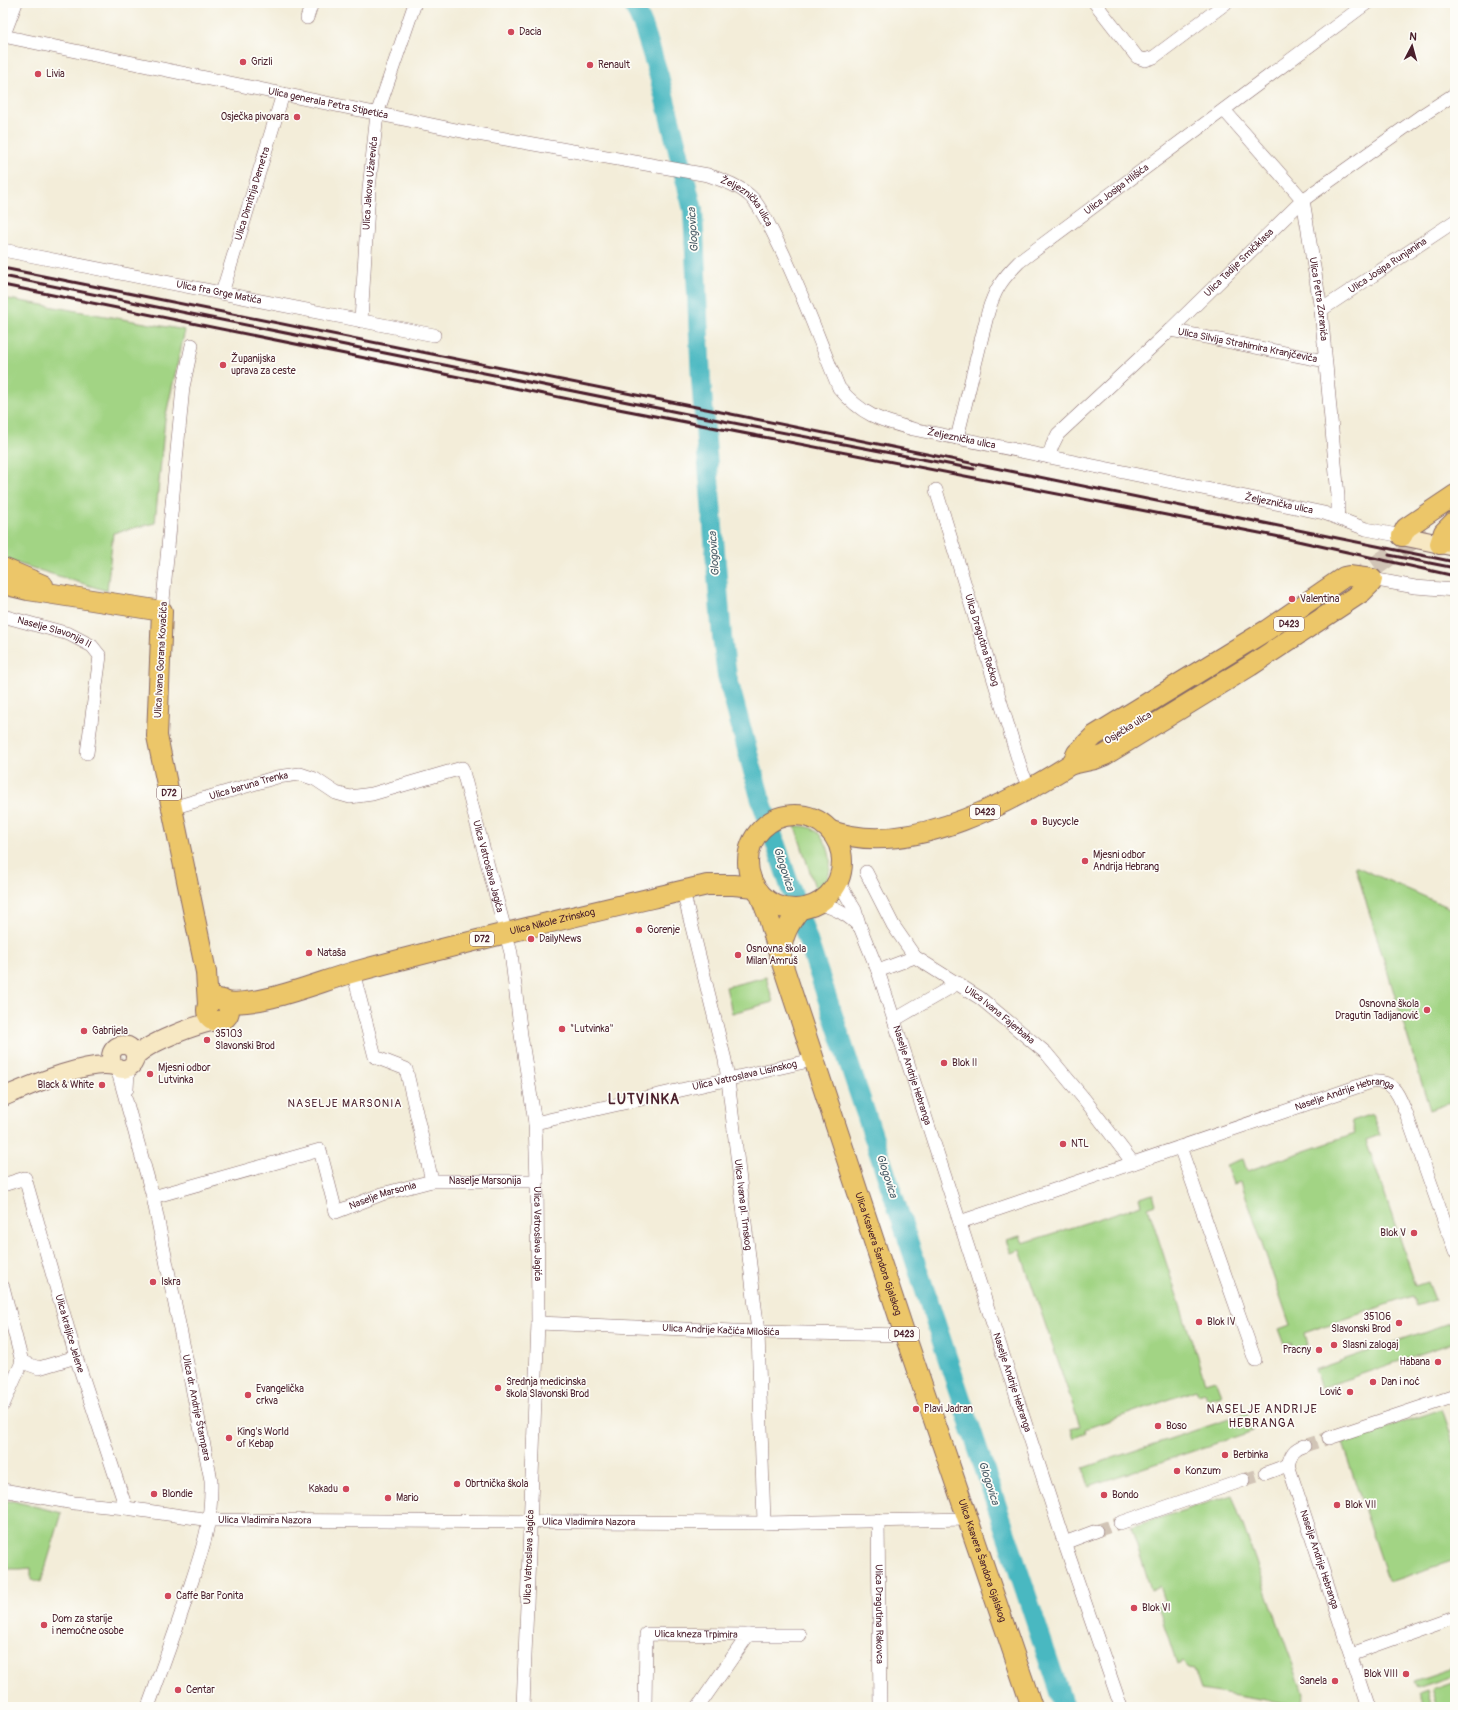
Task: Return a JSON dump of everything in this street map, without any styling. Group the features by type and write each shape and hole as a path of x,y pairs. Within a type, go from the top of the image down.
{"main road":[{"path":"1455,495 1406,528 1402,536 1448,546 1444,532 1455,521"},
{"path":"1426,530 1455,509"},
{"path":"3,568 65,595"},
{"path":"1072,764 1077,753 1094,736 1268,630 1344,578 1355,576 1372,579"},
{"path":"3,584 28,590 162,611"},
{"name":"Osječka ulica","path":"831,832 858,838 889,838 933,830 987,811 1030,789 1072,764 1350,584"},
{"name":"Ulica Ivana Gorana Kovačića","path":"162,611 157,736 206,972 218,1009"},
{"name":"D423","path":"802,815 815,819 831,832 843,858 840,874 833,890 802,906 788,926 781,947 781,960 768,915 748,869 748,858 753,840 765,825 783,816 802,815"},
{"name":"Osječka ulica","path":"840,874 848,861 855,855 889,838"},
{"name":"Ulica Nikole Zrinskog","path":"707,885 733,871 748,858"},
{"name":"Ulica Nikole Zrinskog","path":"3,1097 63,1074 74,1066 123,1059 218,1009 260,1000 353,972 505,933 707,885 733,885 757,890"},
{"path":"757,890 770,902 802,906"},
{"name":"Ulica Ksavera Šandora Gjalskog","path":"781,960 905,1335 1032,1707"}],"street":[{"path":"3,36 16,3"},
{"path":"307,18 312,3"},
{"name":"Ulica Jakova Užarevića","path":"361,321 369,189 377,114 415,3"},
{"path":"1095,3 1137,57 1145,60 1154,57 1226,3"},
{"name":"Ulica Josipa Hlišića","path":"957,438 994,293 1004,278 1019,262 1367,3"},
{"name":"Ulica generala Petra Stipetića","path":"3,36 466,132 654,164"},
{"name":"Ulica Dimitrija Demetra","path":"222,293 283,94"},
{"name":"Ulica Tadije Smičiklasa","path":"1049,457 1052,446 1058,434 1170,330 1303,200 1421,116 1455,94"},
{"path":"1224,110 1303,200"},
{"name":"Željeznička ulica","path":"654,164 708,174 733,184 752,199 761,211 785,258 839,388 850,401 864,412 883,421 957,438 1324,513 1366,529 1402,536"},
{"name":"Ulica Petra Zoranića","path":"1303,200 1321,310 1338,496 1337,517"},
{"name":"Ulica Josipa Runjanina","path":"1321,310 1455,221"},
{"name":"Ulica fra Grge Matića","path":"3,250 434,335"},
{"name":"Ulica Silvija Strahimira Kranjčevića","path":"1170,330 1326,361"},
{"name":"Ulica Ivana Gorana Kovačića","path":"162,611 183,387 192,345"},
{"name":"Ulica Dragutina Raćkog","path":"936,490 1022,772 1030,789"},
{"path":"1372,579 1415,587 1455,590"},
{"name":"Naselje Slavonija II","path":"3,616 69,634 92,646 100,656 87,753"},
{"name":"Ulica baruna Trenka","path":"172,808 277,777 300,774 315,779 336,793 350,797 372,794 462,768"},
{"name":"Ulica Vatroslava Jagića","path":"462,768 510,954 535,1122 538,1322 524,1707"},
{"name":"Ulica Ivana Fajerbaha","path":"866,872 893,925 915,957 958,983 1002,1015 1046,1053 1085,1100 1133,1164"},
{"name":"Naselje Andrije Hebranga","path":"840,874 842,888 855,910 860,927 878,971 1064,1542 1121,1707"},
{"name":"Ulica Ivana pl. Trnskog","path":"683,891 725,1060 728,1080 758,1332 764,1523"},
{"path":"802,906 842,912 860,927"},
{"path":"878,971 915,957"},
{"path":"353,972 375,1057 406,1069 432,1181"},
{"name":"Naselje Andrije Hebranga","path":"894,1020 958,983"},
{"name":"Ulica dr. Andrije Štampara","path":"123,1059 128,1105 153,1196 211,1480 210,1520 207,1534 181,1616 148,1707"},
{"name":"Ulica Vatroslava Lisinskog","path":"535,1122 813,1060"},
{"name":"Naselje Andrije Hebranga","path":"960,1222 1371,1082 1380,1081 1388,1083 1397,1093 1406,1113 1454,1247"},
{"path":"1180,1147 1255,1360"},
{"name":"Naselje Marsonia","path":"153,1196 320,1150 336,1212 382,1194 432,1181"},
{"name":"Ulica kraljice Jelene","path":"3,1185 25,1178 76,1357 126,1508"},
{"name":"Naselje Marsonija","path":"432,1181 537,1181"},
{"path":"3,1287 22,1362 3,1405"},
{"name":"Ulica Andrije Kačića Milošića","path":"538,1322 758,1332 905,1335"},
{"path":"22,1362 38,1368 76,1357"},
{"path":"1329,1438 1455,1396"},
{"path":"1266,1472 1288,1465 1290,1456 1296,1449 1304,1446"},
{"name":"Naselje Andrije Hebranga","path":"1288,1465 1368,1707"},
{"path":"1120,1523 1244,1480"},
{"path":"3,1490 74,1503 126,1508 210,1520"},
{"name":"Ulica Vladimira Nazora","path":"210,1520 764,1523 968,1519"},
{"name":"Ulica Dragutina Rakovca","path":"878,1520 880,1707"},
{"path":"1064,1542 1096,1532"},
{"path":"1350,1654 1455,1618"},
{"name":"Ulica kneza Trpimira","path":"645,1707 646,1634 800,1635"},
{"name":"Ulica kneza Trpimira","path":"698,1707 748,1635"}],"green space":[{"path":"3,298 185,330 165,419 155,523 113,533 107,591 3,559"},
{"path":"795,826 809,827 817,832 826,844 829,852 830,868 828,876 824,884 816,891"},
{"name":"Osnovna škola Dragutin Tadijanović","path":"1355,866 1455,910 1455,1101 1430,1110"},
{"path":"766,977 773,1002 732,1013 726,987"},
{"path":"1372,1114 1380,1135 1366,1140 1416,1286 1428,1282 1435,1300 1416,1306 1412,1296 1304,1333 1307,1344 1293,1349 1291,1343 1285,1345 1279,1329 1290,1325 1241,1182 1233,1184 1226,1165 1243,1159 1247,1171 1355,1134 1351,1121"},
{"path":"1153,1194 1156,1204 1148,1207 1205,1382 1215,1379 1221,1395 1207,1399 1205,1393 1198,1395 1196,1390 1085,1429 1086,1433 1074,1438 1071,1429 1080,1426 1020,1250 1011,1253 1006,1240 1020,1236 1023,1243 1141,1205 1139,1198"},
{"path":"1449,1323 1455,1342 1321,1388 1314,1370"},
{"path":"1442,1409 1455,1447 1455,1560 1389,1582 1342,1443"},
{"path":"1247,1413 1253,1431 1089,1486 1083,1468"},
{"path":"1232,1495 1303,1693 1302,1707 1201,1690 1194,1670 1188,1669 1183,1661 1177,1664 1157,1604 1165,1601 1160,1586 1151,1590 1131,1527"},
{"path":"3,1501 13,1501 62,1513 41,1582 31,1579 31,1568 3,1569"},
{"path":"1455,1667 1455,1675 1417,1688 1414,1681"},
{"path":"1455,1681 1455,1707 1438,1707 1432,1689"},
{"path":"1427,1691 1432,1707 1424,1707 1419,1694"}],"waterway":[{"name":"Glogovica","path":"633,3 644,28 659,76 693,210 701,380 722,637 727,676 760,797 1064,1707"}],"tunnel":[{"path":"1350,584 1426,530"},
{"path":"1304,1446 1329,1438"},
{"path":"1244,1480 1266,1473"},
{"path":"1096,1531 1120,1523"}],"railway":[{"path":"3,268 726,413 1455,562"},
{"path":"3,276 687,414 974,469"},
{"path":"3,285 603,406 1275,536 1455,576"},
{"path":"1389,555 1455,568"}],"place":[{"name":"Dacia","path":"511,32"},
{"name":"Grizli","path":"243,62"},
{"name":"Renault","path":"590,65"},
{"name":"Livia","path":"38,74"},
{"name":"Osječka pivovara","path":"297,117"},
{"name":"Županijska uprava za ceste","path":"223,365"},
{"name":"Valentina","path":"1292,599"},
{"name":"Buycycle","path":"1034,822"},
{"name":"Mjesni odbor Andrija Hebrang","path":"1085,861"},
{"name":"Gorenje","path":"639,930"},
{"name":"DailyNews","path":"531,939"},
{"name":"Nataša","path":"309,953"},
{"name":"Osnovna škola Milan Amruš","path":"738,955"},
{"name":"Osnovna škola Dragutin Tadijanović","path":"1427,1010"},
{"name":"\"Lutvinka\"","path":"562,1029"},
{"name":"Gabrijela","path":"84,1031"},
{"name":"35103 Slavonski Brod","path":"207,1040"},
{"name":"Blok II","path":"944,1063"},
{"name":"Mjesni odbor Lutvinka","path":"150,1074"},
{"name":"Black & White","path":"102,1085"},
{"name":"NTL","path":"1063,1144"},
{"name":"Blok V","path":"1414,1233"},
{"name":"Iskra","path":"153,1282"},
{"name":"Blok IV","path":"1199,1322"},
{"name":"35106 Slavonski Brod","path":"1399,1323"},
{"name":"Slasni zalogaj","path":"1334,1345"},
{"name":"Pracny","path":"1319,1350"},
{"name":"Habana","path":"1438,1362"},
{"name":"Dan i noć","path":"1373,1382"},
{"name":"Srednja medicinska škola Slavonski Brod","path":"498,1388"},
{"name":"Lović","path":"1350,1392"},
{"name":"Evangelička crkva","path":"248,1395"},
{"name":"Plavi Jadran","path":"916,1409"},
{"name":"Boso","path":"1158,1426"},
{"name":"King's World of Kebap","path":"229,1438"},
{"name":"Berbinka","path":"1225,1455"},
{"name":"Konzum","path":"1177,1471"},
{"name":"Obrtnička škola","path":"457,1484"},
{"name":"Kakadu","path":"346,1489"},
{"name":"Blondie","path":"154,1494"},
{"name":"Bondo","path":"1104,1495"},
{"name":"Mario","path":"388,1498"},
{"name":"Blok VII","path":"1337,1505"},
{"name":"Caffe Bar Ponita","path":"168,1596"},
{"name":"Blok VI","path":"1134,1608"},
{"name":"Dom za starije i nemoćne osobe","path":"44,1625"},
{"name":"Blok VIII","path":"1406,1674"},
{"name":"Sanela","path":"1335,1681"},
{"name":"Centar","path":"178,1690"}],"district":[{"name":"LUTVINKA","path":"644,1099"},
{"name":"NASELJE MARSONIA","path":"345,1103"},
{"name":"NASELJE ANDRIJE HEBRANGA","path":"1262,1416"}]}
